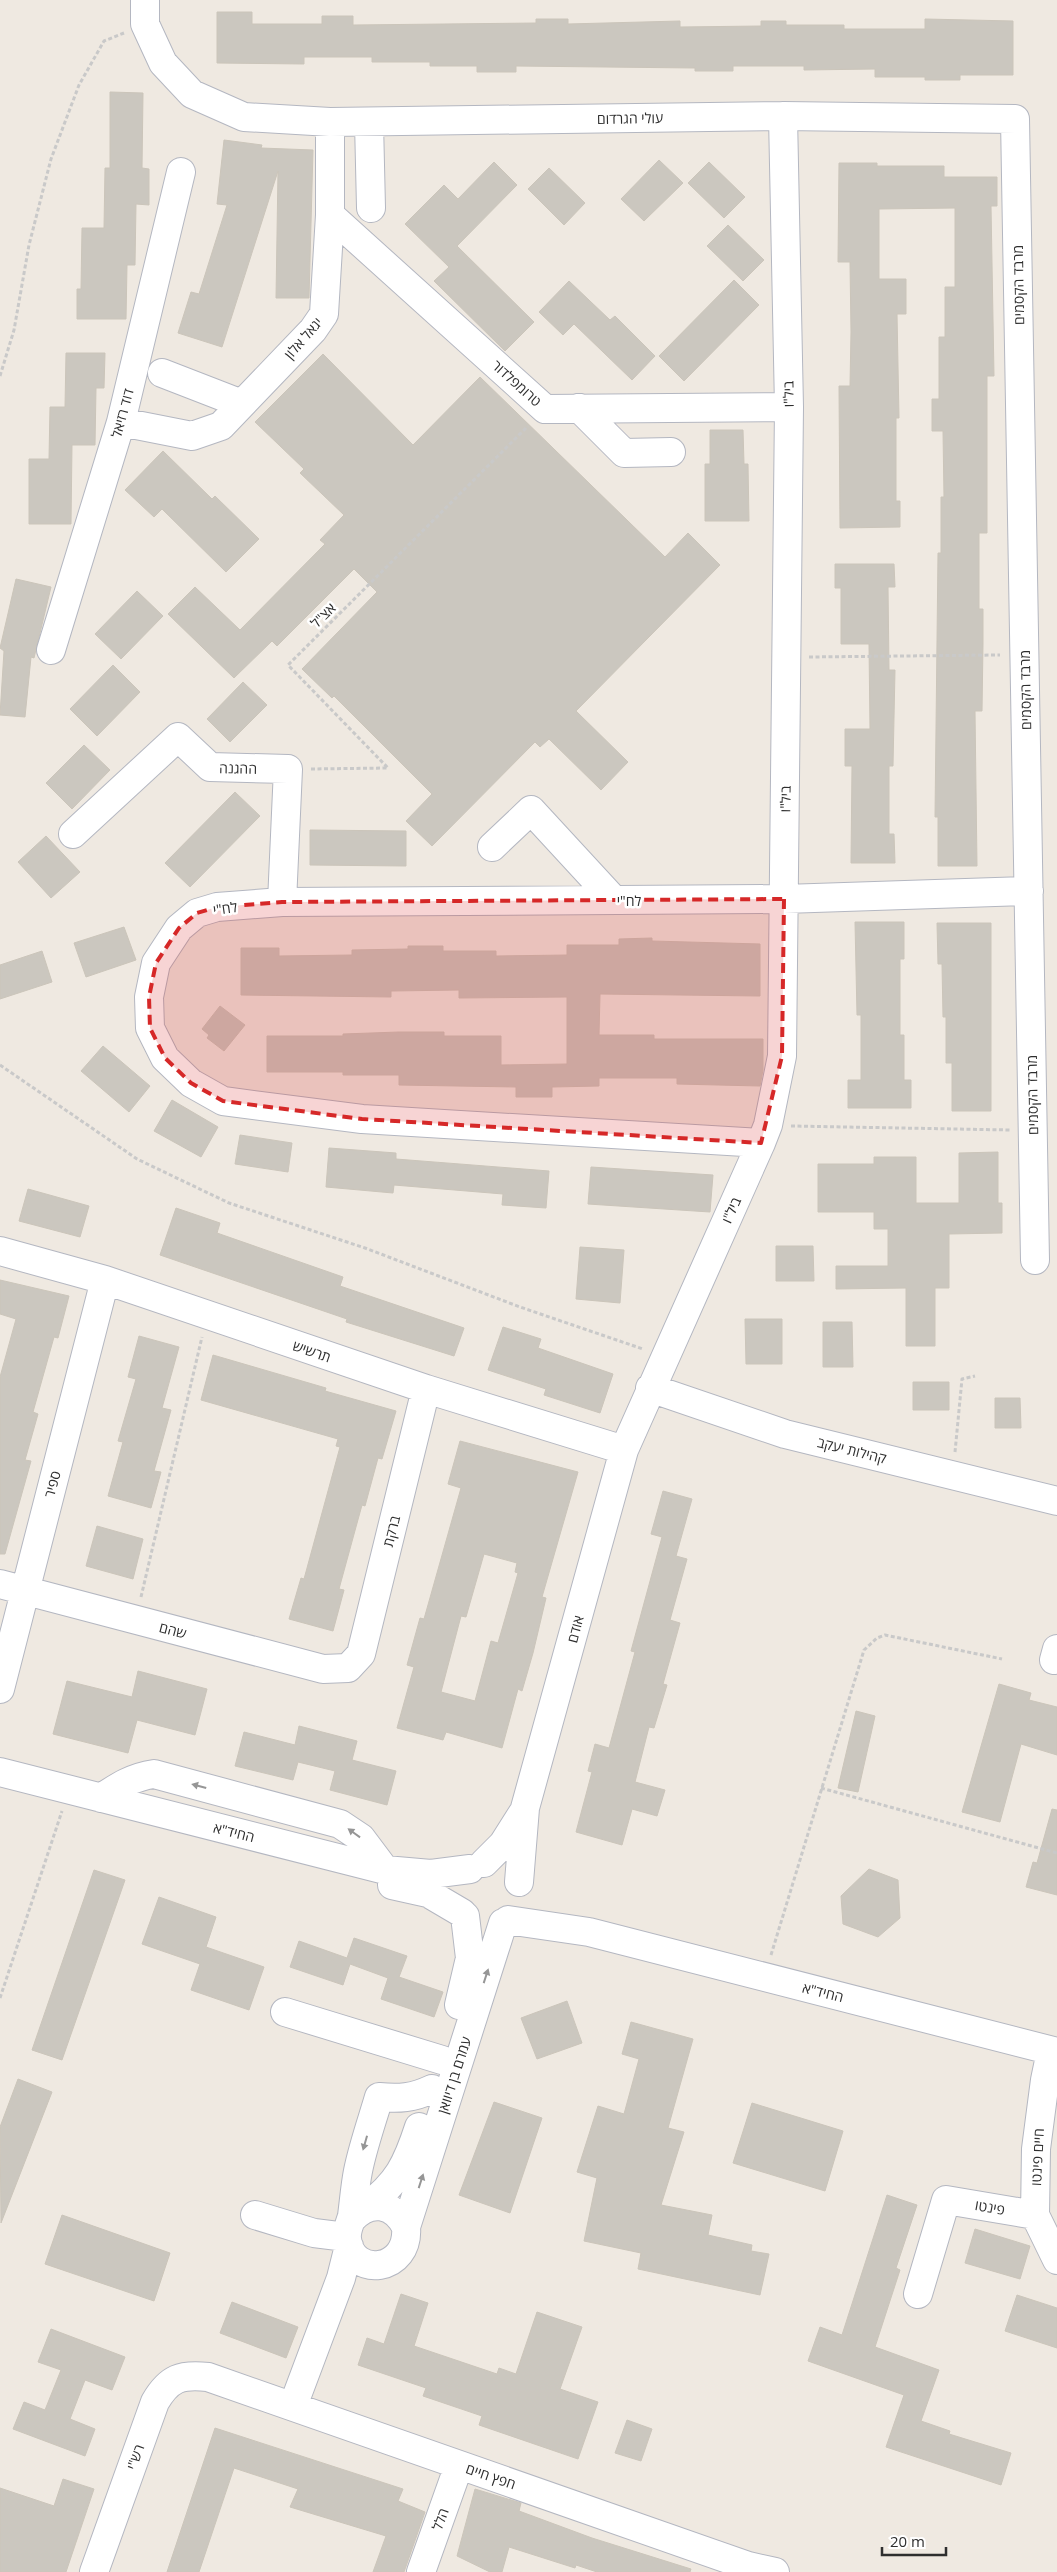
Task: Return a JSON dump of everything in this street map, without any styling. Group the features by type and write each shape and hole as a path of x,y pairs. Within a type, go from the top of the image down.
{"street":[{"name":"עולי הגרדום","path":"145,12 163,63 192,94 244,117 330,122 783,116 1015,119"},
{"name":"ביל\"ו","path":"624,1450 764,1134 782,1056 788,407 783,116"},
{"name":"מרבד הקסמים","path":"1015,119 1035,1260"},
{"name":"יגאל אלון","path":"121,422 192,436 221,426 314,330 324,314 330,215 330,122"},
{"path":"370,122 371,208"},
{"name":"דוד רזיאל","path":"51,650 121,422 181,172"},
{"name":"טרומפלדור","path":"330,215 545,408 788,407"},
{"path":"162,373 242,404"},
{"path":"579,408 624,453 671,452"},
{"name":"ההגנה","path":"73,834 178,737 210,767 288,769"},
{"path":"282,902 288,769"},
{"path":"492,847 531,810 614,900"},
{"name":"לח\"י","path":"764,1134 362,1119 223,1101 191,1083 165,1058 150,1028 149,998 156,962 178,928 197,913 217,907 282,902 784,900 1029,891"},
{"name":"תרשיש","path":"0,1251 105,1280 426,1389 624,1450"},
{"name":"ספיר","path":"0,1689 12,1587 105,1280"},
{"name":"קהילות יעקב","path":"650,1388 785,1434 1057,1501"},
{"name":"ברקת","path":"348,1668 361,1654 426,1389"},
{"name":"אודם","path":"477,1866 516,1827 525,1808 624,1450"},
{"name":"שהם","path":"12,1587 322,1670 348,1668"},
{"name":"החיד\"א","path":"1,1774 386,1870 432,1874 477,1866"},
{"name":"החיד\"א","path":"1,1774 64,1805 361,1880 414,1889 444,1900 464,1914"},
{"path":"101,1798 124,1782 138,1776 154,1774 340,1824 361,1838 386,1870"},
{"name":"אודם","path":"520,1888 525,1808"},
{"path":"500,1864 508,1869 520,1888 520,1903 506,1921 496,1926 479,1925 464,1914 457,1894 458,1884 477,1866 500,1864"},
{"name":"החיד\"א","path":"520,1888 553,1916 588,1932"},
{"name":"עמרם בן דיוואן","path":"353,2227 386,2192 408,2161 465,1986 470,1958 464,1914"},
{"name":"החיד\"א","path":"506,1921 588,1932 1054,2051"},
{"name":"עמרם בן דיוואן","path":"406,2227 506,1921"},
{"name":"עמרם בן דיוואן","path":"285,2012 442,2060"},
{"name":"חיים פינטו","path":"1054,2051 1045,2080 1036,2149 1035,2215 1057,2260"},
{"path":"293,2406 341,2278 353,2227 358,2168 379,2097 399,2099 416,2097 432,2089"},
{"name":"פינטו","path":"918,2294 946,2200 1035,2215"},
{"path":"255,2215 314,2233 353,2227 386,2206 394,2210 406,2227 405,2248 399,2256 381,2265 345,2295 326,2319"},
{"path":"353,2227 361,2261 370,2265 381,2265"},
{"name":"רש\"י","path":"94,2572 155,2402 163,2387 176,2378 190,2375 208,2377"},
{"name":"חפץ חיים","path":"208,2377 747,2569 775,2572"},
{"name":"הלל","path":"421,2572 459,2465"}],"path":[{"path":"0,376 14,330 29,245 50,159 79,85 104,41 145,12"},
{"name":"אצ\"ל","path":"288,769 388,768 288,665 545,408"},
{"path":"786,658 1025,655"},
{"path":"0,1065 137,1159 229,1203 365,1248 520,1307 664,1357"},
{"path":"764,1134 1033,1131"},
{"path":"135,1620 207,1315"},
{"path":"952,1475 962,1379 975,1376"},
{"path":"765,1977 864,1650 878,1638 891,1636 1002,1659"},
{"path":"821,1788 1057,1853"},
{"path":"0,1998 64,1805"}],"highlighted area":[{"path":"784,899 782,1056 761,1143 362,1119 223,1101 191,1083 165,1058 150,1028 149,997 156,963 179,928 197,913 217,907 282,902"}],"building":[{"path":"217,12 252,12 252,24 322,24 322,16 353,16 353,25 536,23 536,19 568,19 568,24 680,21 680,27 761,26 761,21 786,21 786,25 844,25 844,29 925,29 925,19 1013,21 1013,75 960,75 960,80 925,80 925,77 875,77 875,69 804,70 804,66 733,66 733,71 695,71 695,68 516,66 516,72 477,72 477,66 430,66 430,62 372,62 372,57 304,57 304,64 217,63"},
{"path":"110,92 143,93 142,168 149,169 149,205 136,204 135,265 127,265 126,319 77,319 77,289 81,289 82,228 104,228 105,168 110,168"},
{"path":"224,140 262,145 261,148 313,150 309,298 276,298 278,171 222,347 178,333 191,292 199,294 227,205 217,204"},
{"path":"659,160 683,183 644,221 621,199"},
{"path":"494,162 517,185 457,246 534,322 505,351 434,281 449,267 405,224 444,185 458,199"},
{"path":"709,162 745,197 724,218 688,183"},
{"path":"839,163 877,163 877,166 944,166 944,177 997,177 997,206 991,206 994,376 987,376 987,533 979,533 979,609 983,609 983,643 982,711 975,711 977,866 938,866 938,817 935,817 938,553 941,553 941,497 944,497 943,431 932,431 932,399 939,399 939,337 945,337 945,287 955,287 955,208 879,209 879,279 906,279 906,314 897,314 899,418 896,418 896,501 900,501 900,527 840,528 839,386 850,386 851,332 850,262 838,262"},
{"path":"549,168 585,203 564,225 528,189"},
{"path":"728,225 764,260 743,281 707,246"},
{"path":"734,280 759,305 684,381 659,356"},
{"path":"569,281 610,320 615,316 655,356 632,380 574,324 563,335 539,312"},
{"path":"66,353 105,353 104,388 96,388 95,445 72,445 71,524 29,524 29,459 49,459 50,407 65,407"},
{"path":"323,354 413,445 480,377 665,557 688,533 720,565 576,711 628,762 601,790 549,739 540,747 535,742 432,846 406,821 432,794 334,696 332,698 302,669 377,592 354,569 277,646 272,641 234,678 168,614 195,587 240,630 325,544 320,540 344,515 300,473 304,469 255,422"},
{"path":"710,430 743,430 744,464 748,464 749,521 705,521 705,464 710,464"},
{"path":"163,451 212,499 215,496 259,539 226,572 162,509 154,517 125,490"},
{"path":"835,564 894,564 895,587 888,587 889,670 895,670 893,766 889,766 889,834 894,834 895,863 851,863 852,766 845,766 845,729 870,729 869,644 841,644 841,588 835,588"},
{"path":"16,579 51,587 34,658 31,657 25,717 0,715 4,651 0,648"},
{"path":"137,591 163,616 121,659 95,634"},
{"path":"113,665 140,692 97,736 70,709"},
{"path":"243,682 267,705 230,742 207,719"},
{"path":"84,745 110,770 72,809 46,783"},
{"path":"235,792 260,816 190,887 165,863"},
{"path":"310,830 406,831 406,866 310,865"},
{"path":"46,836 80,872 51,898 18,862"},
{"path":"855,922 904,922 904,959 900,959 900,1035 904,1035 904,1080 911,1080 911,1108 848,1108 848,1080 861,1080 861,1015 857,1015"},
{"path":"937,923 991,923 991,1111 952,1111 952,1063 946,1063 946,1017 943,1017 942,964 938,964"},
{"path":"124,927 136,960 86,977 74,943"},
{"path":"652,938 652,941 760,944 760,996 600,994 599,1035 654,1035 654,1039 763,1039 763,1070 760,1086 677,1084 677,1078 599,1078 599,1086 552,1087 552,1097 516,1097 516,1087 399,1085 399,1075 343,1075 343,1072 267,1072 267,1036 343,1036 343,1034 399,1032 444,1032 444,1036 501,1036 501,1065 567,1064 567,997 459,998 459,990 391,991 391,997 241,995 241,948 279,948 279,956 352,955 352,950 408,949 408,946 443,946 443,951 496,951 496,956 567,955 567,945 619,945 619,939"},
{"path":"42,951 52,982 0,999 0,965"},
{"path":"220,1006 245,1025 224,1051 207,1038 209,1035 202,1029"},
{"path":"103,1046 150,1086 129,1112 81,1071"},
{"path":"172,1100 218,1127 201,1157 154,1131"},
{"path":"240,1135 292,1143 288,1172 235,1164"},
{"path":"329,1148 396,1153 396,1159 549,1171 546,1208 502,1205 503,1194 394,1185 393,1193 326,1187"},
{"path":"998,1152 998,1203 1002,1203 1002,1233 949,1234 949,1288 935,1288 935,1346 906,1346 906,1288 836,1289 836,1266 888,1266 888,1229 874,1229 874,1212 818,1212 818,1164 874,1164 874,1157 916,1157 916,1203 959,1203 959,1153"},
{"path":"591,1167 713,1175 710,1212 588,1204"},
{"path":"28,1189 89,1206 80,1237 19,1221"},
{"path":"176,1208 220,1223 217,1233 343,1277 340,1286 464,1328 454,1356 346,1322 347,1319 160,1255"},
{"path":"776,1246 813,1246 814,1281 776,1281"},
{"path":"580,1247 624,1250 620,1303 576,1299"},
{"path":"0,1280 69,1296 58,1338 54,1337 33,1412 38,1414 25,1460 31,1461 5,1554 0,1554 0,1377 16,1319 0,1314"},
{"path":"745,1319 782,1319 782,1364 746,1364"},
{"path":"823,1322 852,1322 853,1367 823,1367"},
{"path":"503,1327 541,1339 538,1348 613,1374 600,1413 544,1395 546,1389 488,1370"},
{"path":"139,1336 179,1347 162,1408 171,1410 154,1471 161,1472 151,1508 108,1496 123,1442 118,1441 136,1379 128,1377"},
{"path":"213,1355 326,1388 325,1391 396,1411 382,1459 378,1458 365,1506 362,1505 339,1589 344,1590 333,1631 289,1619 301,1578 304,1579 340,1447 336,1446 338,1439 201,1400"},
{"path":"913,1382 949,1382 949,1410 913,1410"},
{"path":"995,1398 1020,1398 1021,1428 995,1428"},
{"path":"460,1441 578,1472 542,1597 546,1598 533,1653 522,1691 518,1689 502,1748 446,1732 443,1740 397,1728 414,1667 407,1665 420,1618 424,1619 461,1488 448,1484","holes":["484,1554 517,1563 515,1572 518,1573 498,1643 491,1641 475,1701 441,1692 461,1616 466,1617"]},
{"path":"663,1491 692,1499 676,1556 687,1559 670,1620 680,1623 663,1684 667,1685 654,1728 649,1727 635,1782 665,1790 657,1816 632,1809 622,1845 576,1832 592,1772 588,1771 595,1744 609,1748 635,1652 631,1651 662,1537 651,1534"},
{"path":"97,1526 143,1539 133,1579 86,1566"},
{"path":"138,1671 207,1689 195,1735 137,1720 128,1753 53,1734 67,1681 132,1697"},
{"path":"999,1684 1031,1693 1029,1700 1057,1707 1057,1755 1021,1744 1000,1822 962,1812"},
{"path":"856,1711 875,1716 858,1792 838,1788"},
{"path":"299,1726 357,1741 352,1760 396,1771 387,1805 330,1790 335,1771 298,1762 293,1780 235,1766 244,1732 295,1745"},
{"path":"1052,1809 1057,1810 1057,1895 1026,1887 1033,1862 1037,1863"},
{"path":"869,1869 898,1880 900,1918 878,1937 843,1924 841,1896"},
{"path":"94,1870 125,1880 62,2060 32,2050"},
{"path":"159,1897 216,1917 206,1947 264,1967 249,2010 191,1990 200,1964 142,1944"},
{"path":"354,1938 407,1956 399,1977 443,1992 434,2017 381,1999 388,1978 350,1964 343,1985 290,1967 299,1941 347,1958"},
{"path":"567,2001 582,2043 537,2059 521,2018"},
{"path":"631,2022 693,2039 668,2128 684,2132 661,2205 712,2215 708,2235 752,2245 751,2251 769,2254 760,2295 638,2269 641,2253 584,2241 597,2178 577,2172 598,2106 624,2114 639,2059 622,2054"},
{"path":"18,2079 52,2092 1,2223 0,2127"},
{"path":"494,2102 542,2118 510,2213 459,2195"},
{"path":"752,2103 843,2131 825,2191 733,2163"},
{"path":"887,2195 917,2205 896,2268 900,2270 875,2347 939,2370 921,2421 950,2431 949,2434 1011,2453 1001,2485 886,2447 904,2395 808,2361 820,2327 842,2335"},
{"path":"62,2215 170,2253 154,2301 45,2264"},
{"path":"975,2229 1030,2246 1020,2279 965,2263"},
{"path":"401,2294 428,2303 414,2346 497,2374 499,2368 516,2374 537,2312 582,2327 560,2389 598,2402 578,2459 479,2425 482,2416 423,2396 426,2388 358,2365 367,2338 384,2344"},
{"path":"1017,2295 1057,2308 1057,2348 1005,2331"},
{"path":"232,2302 298,2327 286,2358 220,2333"},
{"path":"51,2329 125,2357 112,2390 85,2380 70,2419 95,2429 85,2456 13,2429 24,2402 45,2410 61,2370 38,2362"},
{"path":"627,2420 652,2429 641,2461 615,2453"},
{"path":"215,2428 403,2489 398,2501 425,2512 404,2572 373,2572 386,2536 290,2507 298,2489 234,2468 199,2572 167,2572"},
{"path":"63,2479 94,2489 66,2572 0,2572 0,2488 54,2506"},
{"path":"475,2489 521,2503 519,2511 592,2538 691,2569 690,2572 597,2572 576,2565 575,2568 509,2547 502,2572 490,2572 457,2556"}]}
